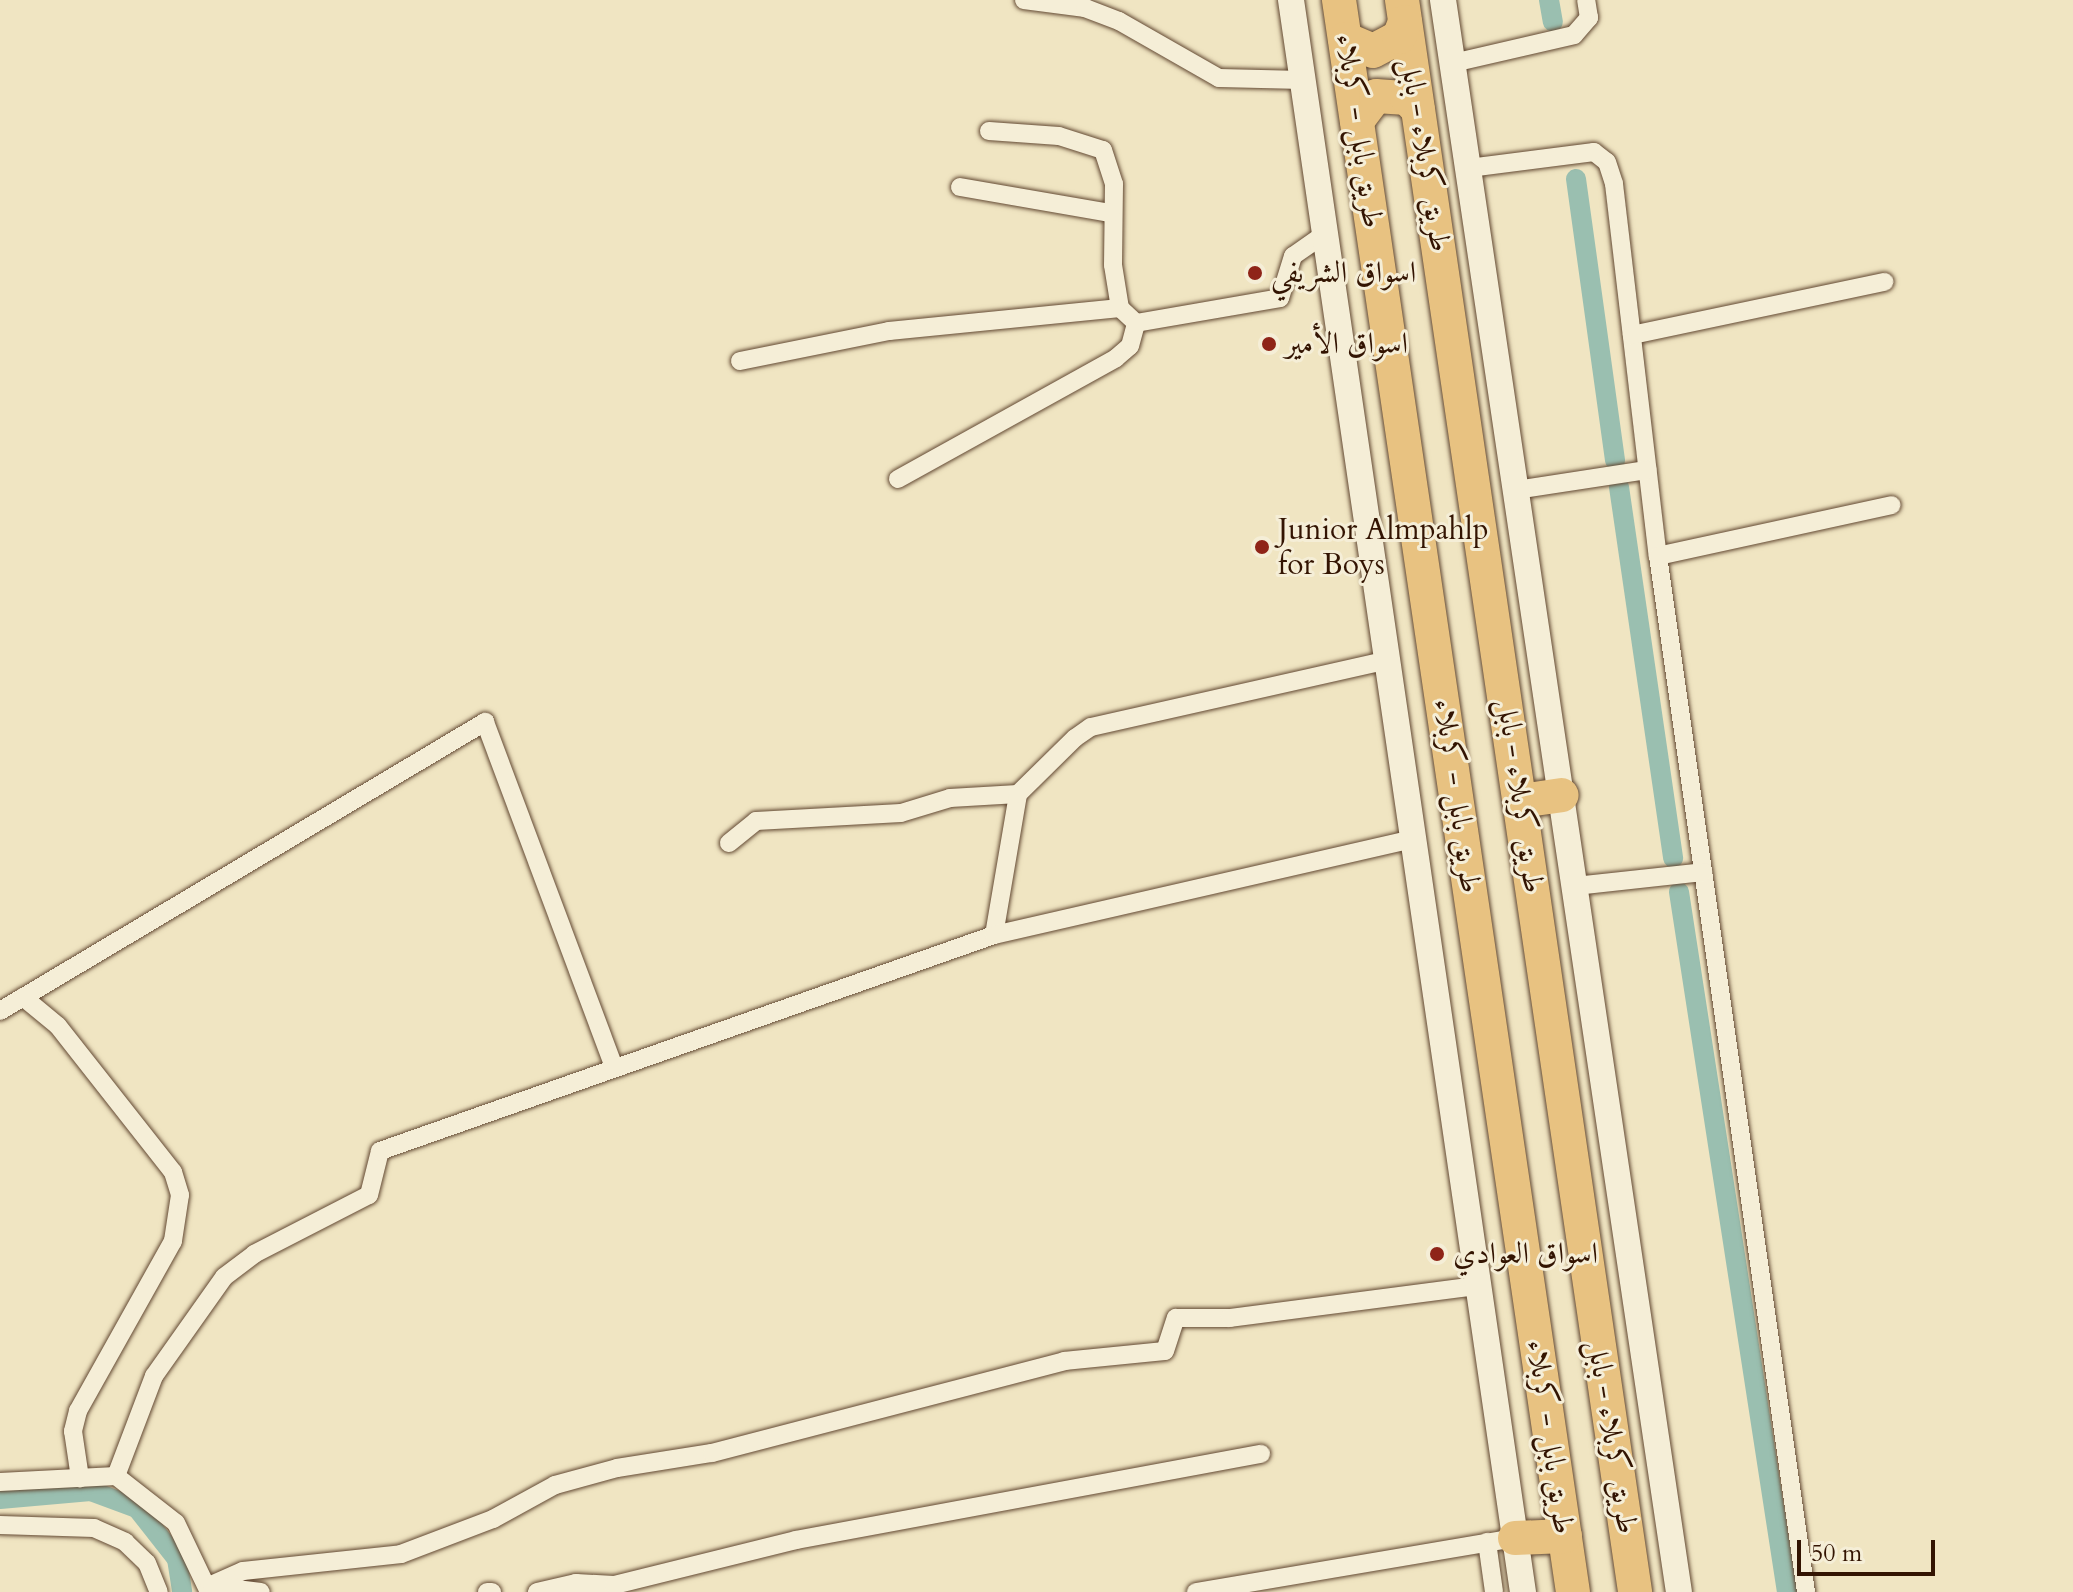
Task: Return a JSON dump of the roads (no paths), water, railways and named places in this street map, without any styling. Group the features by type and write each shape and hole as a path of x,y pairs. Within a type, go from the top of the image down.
{"highway":[{"name":"طريق بابل - كربلاء","path":"1339,0 1573,1592"},
{"path":"1345,39 1373,51 1399,37 1403,11"},
{"name":"طريق كربلاء - بابل","path":"1403,11 1635,1592"},
{"path":"1357,121 1363,106 1392,93 1418,110"},
{"path":"1521,801 1562,795"},
{"path":"1501,1540 1565,1536"}],"main road":[{"path":"1291,0 1323,235 1416,838 1477,1286 1501,1540 1523,1592"},
{"path":"1443,0 1679,1592"}],"street":[{"path":"1024,0 1096,6 1154,36 1208,75 1238,83 1303,80"},
{"path":"1453,63 1574,35 1589,18 1586,0"},
{"path":"989,131 1059,136 1103,150 1114,184 1111,213 1120,308 1136,323"},
{"path":"1469,168 1581,152 1602,156 1614,184 1658,556 1806,1592"},
{"path":"960,187 1111,213"},
{"path":"1136,323 1280,298 1293,256 1323,235"},
{"path":"1632,335 1884,282"},
{"path":"740,361 889,331 1120,308"},
{"path":"898,479 1116,358 1130,346 1136,323"},
{"path":"1516,490 1647,470"},
{"path":"1658,556 1891,505"},
{"path":"994,935 1018,794 1091,727 1389,660"},
{"path":"0,1011 485,722 613,1064"},
{"path":"729,843 756,821 901,813 950,798 1018,794"},
{"path":"116,1476 154,1376 224,1277 254,1254 369,1195 380,1151 613,1064 994,935 1416,838"},
{"path":"1575,886 1703,872"},
{"path":"23,997 58,1026 173,1172 180,1195 173,1241 78,1411 73,1431 80,1478"},
{"path":"209,1589 243,1571 401,1554 493,1519 555,1485 617,1468 712,1453 1064,1361 1165,1351 1176,1318 1230,1318 1477,1286"},
{"path":"537,1592 576,1583 614,1585 796,1540 1261,1454"},
{"path":"0,1482 116,1476 176,1523 209,1589"},
{"path":"0,1525 94,1528 125,1542 147,1563 159,1592"},
{"path":"1196,1592 1501,1540 1494,1592"},
{"path":"209,1589 261,1592"}],"waterway":[{"path":"1549,0 1553,22"},
{"path":"1576,179 1615,460"},
{"path":"1619,487 1673,858"},
{"path":"1679,892 1787,1592"},
{"path":"0,1499 91,1491 137,1508 177,1559 182,1592"}],"place":[{"name":"اسواق الشريفي","path":"1255,273"},
{"name":"اسواق الأمير","path":"1269,344"},
{"name":"Junior Almpahlp for Boys","path":"1262,547"},
{"name":"اسواق العوادي","path":"1437,1254"}]}
